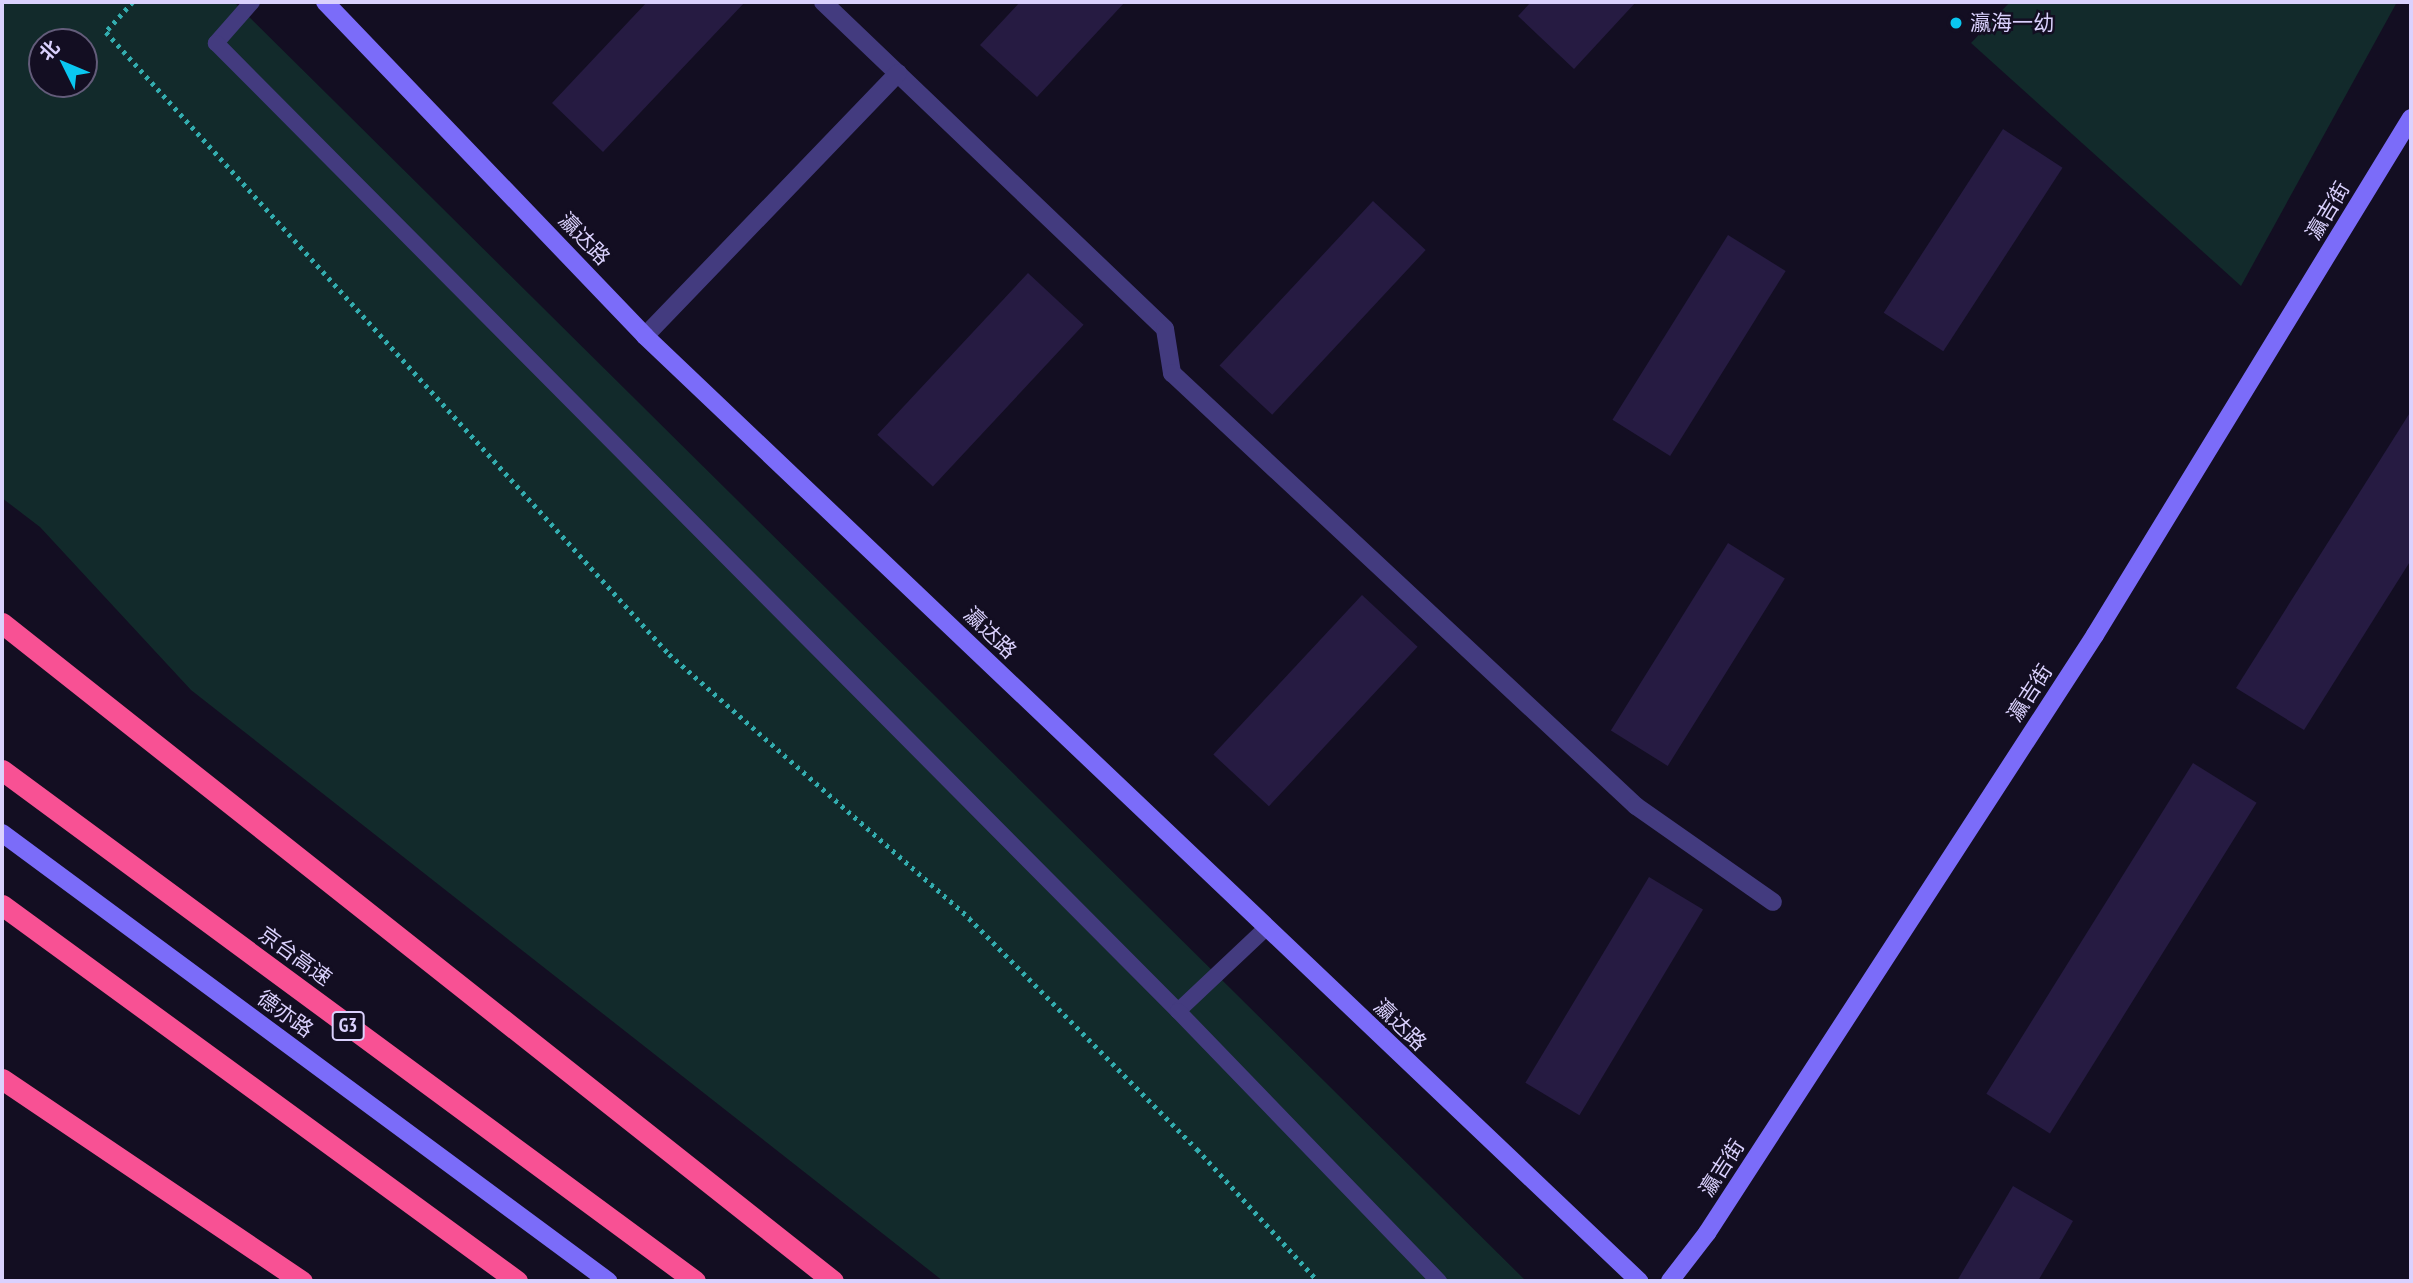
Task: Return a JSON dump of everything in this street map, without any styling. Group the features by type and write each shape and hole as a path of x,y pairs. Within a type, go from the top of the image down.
{"highway":[{"path":"2,623 833,1281"},
{"name":"京台高速","path":"2,770 695,1281"},
{"path":"2,905 517,1281"},
{"path":"2,1079 302,1281"}],"street":[{"name":"瀛达路","path":"325,2 645,336 1639,1281"},
{"path":"823,2 1165,329 1172,373 1636,806 1773,902"},
{"path":"645,336 898,73"},
{"name":"瀛吉街","path":"1670,1281 1707,1233 2095,635 2411,118"},
{"name":"德亦路","path":"2,833 608,1281"}],"lane":[{"path":"252,2 216,43 1178,1011 1439,1281"},
{"path":"1178,1011 1266,928"}],"path":[{"path":"133,2 106,32 669,654 969,918 1197,1149 1318,1281"}],"green space":[{"path":"2,2 234,2 1526,1281 943,1281 191,690 40,527 2,498"},
{"path":"2010,2 2397,2 2241,286 1971,43"}],"building":[{"path":"647,2 745,2 603,152 552,103"},
{"path":"1020,2 1125,2 1037,97 980,45"},
{"path":"1531,2 1636,2 1574,69 1518,16"},
{"path":"2003,129 2063,168 1943,351 1884,313"},
{"path":"1373,201 1426,250 1272,415 1220,366"},
{"path":"1728,235 1786,271 1670,456 1612,420"},
{"path":"1028,273 1084,325 933,486 877,435"},
{"path":"2411,411 2411,560 2304,730 2236,688"},
{"path":"1728,543 1785,579 1668,766 1611,730"},
{"path":"1362,595 1418,647 1269,806 1213,754"},
{"path":"2193,763 2257,803 2050,1133 1986,1094"},
{"path":"1649,877 1703,909 1579,1115 1525,1083"},
{"path":"2013,1186 2073,1221 2038,1281 1957,1281"}],"place":[{"name":"瀛海一幼","path":"1956,23"}]}
